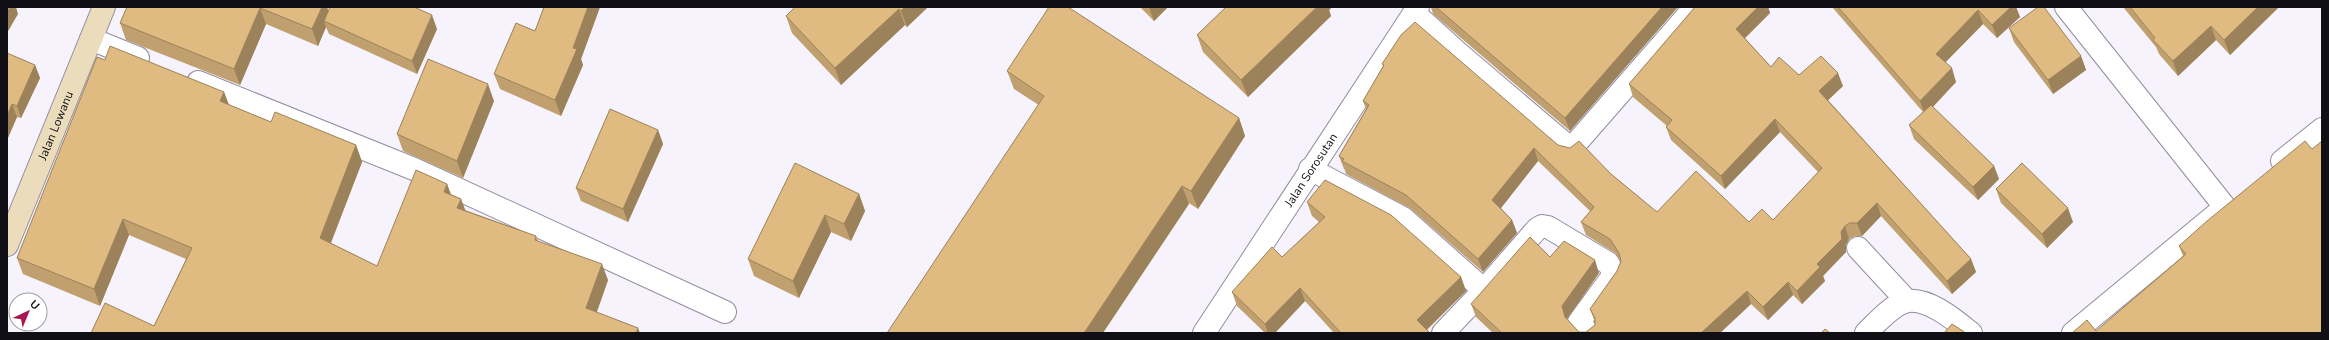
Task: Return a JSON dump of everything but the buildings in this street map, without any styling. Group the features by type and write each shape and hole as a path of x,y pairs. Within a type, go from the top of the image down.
{"main road":[{"name":"Jalan Lowanu","path":"7,245 104,7"}],"street":[{"path":"1416,10 1571,149 1695,7"},
{"path":"2066,7 2225,207"},
{"name":"Jalan Sorosutan","path":"1204,333 1416,10"},
{"path":"91,39 156,66"},
{"path":"178,74 414,169 725,312"},
{"path":"2268,173 2322,129"},
{"path":"1310,170 1403,218 1484,290"},
{"path":"2072,333 2244,192"},
{"path":"1443,333 1542,226 1548,227 1608,263 1611,268 1612,277 1579,322 1588,333"},
{"path":"1858,248 1908,301"},
{"path":"1866,333 1885,314 1908,301 1923,303 1950,316 1971,333"}]}
